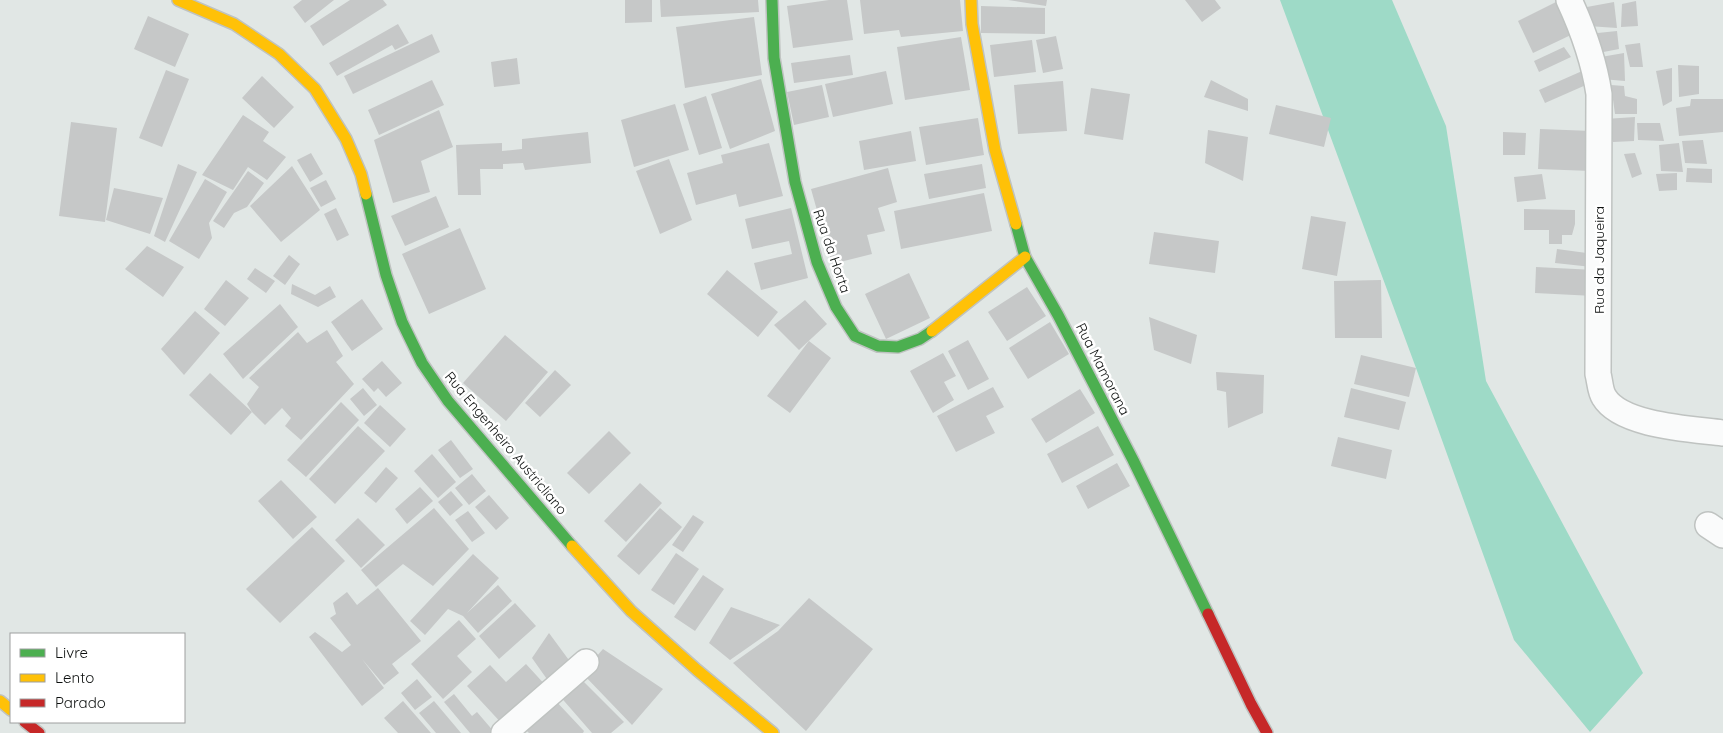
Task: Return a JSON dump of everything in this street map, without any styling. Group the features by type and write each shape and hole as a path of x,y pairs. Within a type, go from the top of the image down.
{"street":[{"name":"Rua Engenheiro Austricliano","path":"178,0 234,24 279,54 315,89 346,139 361,174 386,275 402,322 422,363 448,401 587,563 631,611 697,670 773,733"},
{"name":"Rua da Horta","path":"772,0 774,58 795,182 817,262 836,308 855,336 878,346 898,348 920,339 942,325 1025,257"},
{"name":"Rua Mamorana","path":"971,0 972,24 995,150 1025,257 1058,315 1133,460 1251,704 1267,733"},
{"name":"Rua da Jaqueira","path":"1568,0 1583,29 1599,94 1598,374 1604,397 1620,413 1655,424 1723,433"},
{"path":"504,733 586,662"},
{"path":"0,701 10,709"},
{"path":"26,723 39,733"}],"green space":[{"path":"1280,0 1392,0 1446,126 1486,381 1643,673 1590,732 1514,640"}],"building":[{"path":"302,0 334,0 305,23 293,7"},
{"path":"350,0 383,0 387,5 323,46 310,26"},
{"path":"625,0 652,0 652,22 625,23"},
{"path":"660,0 758,0 759,12 661,17"},
{"path":"829,0 847,0 853,40 793,48 787,6"},
{"path":"860,0 960,0 963,31 901,37 899,30 864,34"},
{"path":"1008,0 1047,0 1046,6"},
{"path":"1185,0 1215,0 1221,8 1202,22"},
{"path":"1558,1 1573,34 1533,53 1518,21"},
{"path":"1636,1 1638,26 1621,27 1622,4"},
{"path":"1614,2 1617,28 1588,26 1576,9"},
{"path":"981,6 1045,8 1045,34 981,33"},
{"path":"148,16 189,34 175,67 134,49"},
{"path":"754,17 762,75 685,88 676,27"},
{"path":"398,24 409,43 395,50 392,45 337,76 329,63"},
{"path":"1617,31 1619,49 1593,54 1588,34"},
{"path":"432,34 440,52 353,94 344,76"},
{"path":"1056,36 1063,69 1043,73 1036,40"},
{"path":"961,37 970,90 905,100 897,47"},
{"path":"1032,40 1036,72 994,77 990,45"},
{"path":"1640,43 1643,67 1630,67 1625,45"},
{"path":"1564,47 1571,57 1539,72 1534,61"},
{"path":"1624,53 1625,81 1602,79 1595,58"},
{"path":"850,55 853,75 794,83 791,63"},
{"path":"517,58 520,84 494,87 491,62"},
{"path":"1678,65 1699,66 1699,94 1679,97"},
{"path":"1589,68 1595,81 1545,103 1539,90"},
{"path":"1672,68 1672,101 1663,106 1656,71"},
{"path":"166,70 189,79 162,147 139,138"},
{"path":"886,71 893,104 833,117 825,84"},
{"path":"262,76 294,107 274,128 242,98"},
{"path":"761,79 775,131 730,149 711,94"},
{"path":"432,80 444,105 379,135 368,110"},
{"path":"1211,80 1248,99 1248,111 1204,97"},
{"path":"1063,81 1067,131 1018,134 1014,85"},
{"path":"822,85 829,117 794,125 787,92"},
{"path":"1611,85 1624,86 1625,96 1637,99 1637,114 1615,114"},
{"path":"1091,88 1130,94 1123,140 1084,134"},
{"path":"706,96 722,148 699,155 683,104"},
{"path":"1691,99 1723,99 1723,132 1679,136 1676,108 1690,106"},
{"path":"675,104 689,150 634,167 621,120"},
{"path":"1276,105 1331,118 1324,147 1269,134"},
{"path":"439,110 453,147 421,161 430,192 393,203 374,140"},
{"path":"243,115 269,132 263,141 286,157 267,180 248,167 233,190 202,175"},
{"path":"1635,117 1634,141 1613,142 1605,119"},
{"path":"978,118 984,155 926,165 919,127"},
{"path":"71,122 117,128 105,222 59,216"},
{"path":"1637,123 1660,123 1664,141 1638,140"},
{"path":"1540,129 1592,131 1591,171 1538,169"},
{"path":"1208,130 1248,137 1243,181 1205,163"},
{"path":"911,131 916,161 864,170 859,141"},
{"path":"588,132 591,163 525,170 523,163 503,164 503,169 480,169 481,195 458,195 456,145 502,143 502,151 522,149 522,139"},
{"path":"1503,132 1526,133 1525,155 1503,155"},
{"path":"1703,140 1707,164 1685,163 1682,141"},
{"path":"769,143 783,196 739,207 736,194 696,205 687,173 723,163 721,155"},
{"path":"1679,143 1683,172 1661,171 1659,145"},
{"path":"311,153 323,174 310,182 297,160"},
{"path":"1635,153 1642,174 1632,178 1624,154"},
{"path":"669,159 692,220 660,234 636,171"},
{"path":"178,164 197,172 165,242 154,236"},
{"path":"982,164 986,188 929,199 924,174"},
{"path":"292,166 320,210 281,242 250,206"},
{"path":"888,168 897,202 878,208 885,231 867,235 872,254 832,264 811,189"},
{"path":"1687,168 1712,169 1712,183 1686,182"},
{"path":"248,171 264,183 247,207 234,213 224,228 213,221"},
{"path":"1677,173 1677,190 1659,191 1656,174"},
{"path":"1542,174 1546,199 1517,202 1514,177"},
{"path":"205,179 227,192 209,223 212,238 199,259 169,241"},
{"path":"326,180 336,199 321,207 310,188"},
{"path":"114,188 163,198 150,234 106,220"},
{"path":"984,193 992,231 901,249 894,211"},
{"path":"436,196 449,227 405,246 391,216"},
{"path":"336,208 349,235 337,241 324,214"},
{"path":"791,208 808,278 761,290 754,263 792,254 789,241 752,249 745,219"},
{"path":"1524,209 1575,210 1575,224 1572,235 1562,235 1562,244 1549,244 1549,230 1524,230"},
{"path":"1311,216 1346,222 1337,276 1302,269"},
{"path":"460,228 486,289 429,314 402,254"},
{"path":"1154,232 1219,241 1215,273 1149,264"},
{"path":"147,246 184,267 163,297 125,269"},
{"path":"1557,249 1594,254 1592,267 1555,263"},
{"path":"289,255 300,264 285,285 273,276"},
{"path":"1536,267 1595,270 1594,296 1535,293"},
{"path":"255,268 275,281 266,293 247,279"},
{"path":"727,270 778,312 758,337 707,294"},
{"path":"909,273 930,318 886,339 865,294"},
{"path":"226,280 249,298 225,326 204,309"},
{"path":"1381,280 1382,338 1335,338 1334,281"},
{"path":"292,284 315,295 330,286 336,297 318,307 291,294"},
{"path":"1027,287 1046,316 1007,341 988,312"},
{"path":"362,299 383,329 352,351 331,322"},
{"path":"805,300 827,324 799,350 774,325"},
{"path":"280,304 298,327 243,379 223,354"},
{"path":"195,311 220,333 184,375 161,349"},
{"path":"1149,317 1197,335 1191,364 1154,350"},
{"path":"1050,322 1069,354 1028,379 1009,348"},
{"path":"327,330 343,356 336,362 354,384 301,440 285,426 291,418 282,408 265,425 247,404 259,387 249,378 298,332 307,343"},
{"path":"505,335 548,372 506,421 463,383"},
{"path":"968,340 989,379 968,390 948,351"},
{"path":"809,341 831,358 790,413 767,396"},
{"path":"943,353 956,376 944,382 954,400 933,413 910,371"},
{"path":"1361,355 1416,368 1409,397 1354,384"},
{"path":"382,361 402,383 386,397 378,388 374,392 362,379"},
{"path":"555,370 571,385 540,417 525,403"},
{"path":"1216,372 1264,375 1263,413 1228,428 1226,392 1217,390"},
{"path":"210,373 252,412 231,435 189,395"},
{"path":"993,387 1004,407 986,416 995,433 956,452 937,416"},
{"path":"363,388 377,405 364,416 350,399"},
{"path":"1351,388 1406,402 1399,430 1344,417"},
{"path":"1080,389 1095,413 1046,443 1031,419"},
{"path":"341,402 359,420 306,477 287,460"},
{"path":"380,405 406,429 390,447 364,423"},
{"path":"358,426 385,451 335,504 309,479"},
{"path":"1098,426 1114,455 1062,483 1047,454"},
{"path":"609,431 631,453 589,494 567,473"},
{"path":"1338,437 1392,450 1386,479 1331,466"},
{"path":"451,440 473,469 460,478 438,450"},
{"path":"432,454 456,482 438,498 414,471"},
{"path":"1117,463 1130,486 1088,509 1076,486"},
{"path":"386,467 398,478 376,503 364,493"},
{"path":"472,474 486,491 469,505 455,488"},
{"path":"281,480 317,517 293,539 258,501"},
{"path":"640,483 662,503 626,542 604,521"},
{"path":"420,487 433,501 407,524 395,509"},
{"path":"451,491 463,505 450,516 438,502"},
{"path":"489,495 509,518 496,530 475,507"},
{"path":"434,508 469,549 433,586 403,564 376,587 361,570"},
{"path":"660,508 682,527 639,575 617,556"},
{"path":"468,511 485,533 472,542 455,520"},
{"path":"693,515 704,522 683,552 672,545"},
{"path":"358,518 385,545 361,568 335,540"},
{"path":"312,527 345,561 280,623 246,589"},
{"path":"676,553 699,569 674,605 651,590"},
{"path":"473,554 499,578 467,613 498,585 512,601 478,633 463,616 448,609 425,635 410,621"},
{"path":"703,575 724,589 695,631 674,617"},
{"path":"378,588 421,641 392,664 399,673 384,685 362,659 384,688 362,706 309,637 315,632 342,652 351,645 330,618 336,614 333,603 347,592 357,605"},
{"path":"809,598 873,649 806,731 733,663 778,631"},
{"path":"515,603 536,626 499,659 479,636"},
{"path":"731,607 780,625 730,660 709,643"},
{"path":"459,620 476,639 457,656 472,672 443,699 411,664"},
{"path":"549,633 574,667 549,682 532,658"},
{"path":"603,649 663,689 632,725 582,673"},
{"path":"526,664 548,688 505,727 467,686 490,665 506,682"},
{"path":"579,677 624,722 611,733 592,733 558,694"},
{"path":"417,679 432,697 415,710 401,693"},
{"path":"454,694 472,716 477,712 495,733 470,733 444,702"},
{"path":"554,699 584,731 583,733 529,733 524,728"},
{"path":"403,701 431,733 398,733 384,718"},
{"path":"434,701 461,733 436,733 419,713"}],"traffic: fast":[{"path":"772,0 774,58 795,182 817,262 836,307 855,336 878,346 898,347 920,339 932,331"},
{"path":"366,194 386,275 402,322 422,363 448,401 572,546"},
{"path":"1016,224 1025,257 1058,315 1133,460 1208,614"}],"traffic: slow":[{"path":"178,0 234,24 279,54 315,89 346,139 361,174 366,194"},
{"path":"971,0 972,24 995,150 1016,224"},
{"path":"932,331 1025,257"},
{"path":"572,546 631,611 697,670 773,733"},
{"path":"0,701 10,709"}],"traffic: jam":[{"path":"1208,614 1267,733"},
{"path":"26,723 39,733"}]}
